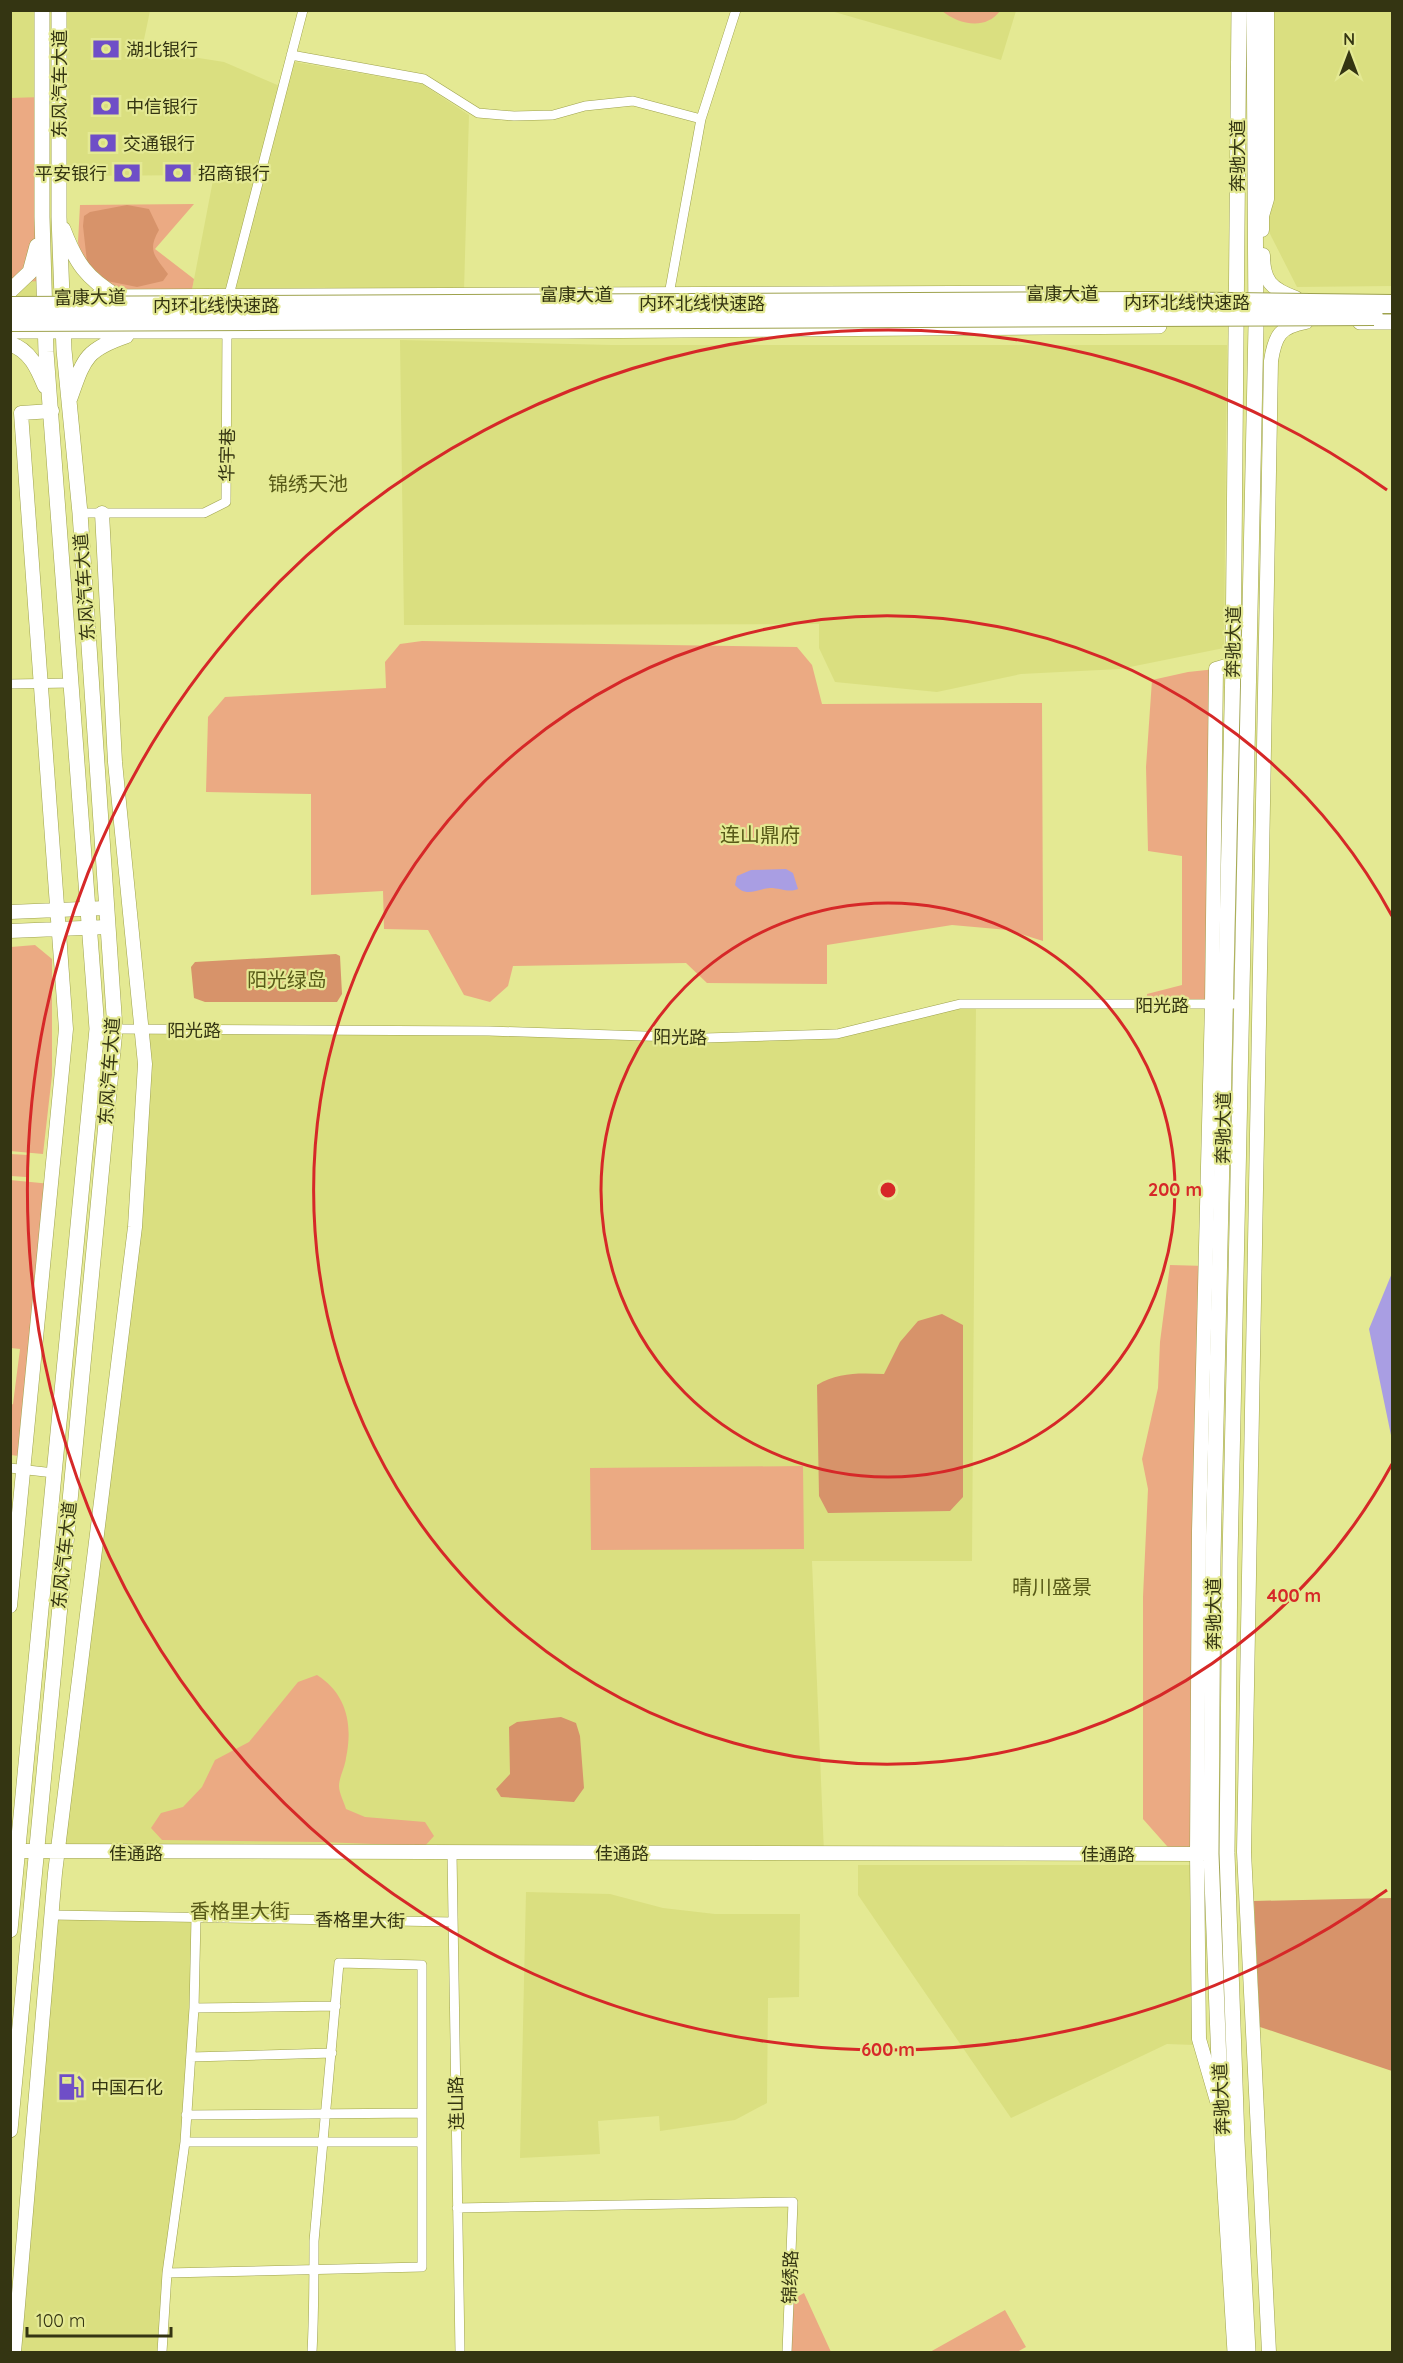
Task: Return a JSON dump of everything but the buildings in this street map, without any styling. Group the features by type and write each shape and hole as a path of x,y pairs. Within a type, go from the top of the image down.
{"highway":[{"name":"内环北线快速路","path":"10,306 1112,302 1392,304"},
{"name":"内环北线快速路","path":"10,322 1392,316"}],"main road":[{"name":"东风汽车大道","path":"10,1930 97,1029 44,298 42,10"},
{"name":"东风汽车大道","path":"10,2130 115,1029 80,513 68,404 61,297 59,10"},
{"name":"奔驰大道","path":"1235,2352 1204,1854 1233,664 1239,10"},
{"name":"奔驰大道","path":"1248,2352 1237,2141 1227,1853 1230,1547 1226,1004 1244,858 1256,326 1254,10"},
{"path":"59,220 80,265 95,284 118,297"},
{"path":"10,291 30,272 42,226"},
{"name":"富康大道","path":"10,298 934,292 1255,294 1296,298 1392,298"},
{"name":"富康大道","path":"10,331 1256,326 1306,322 1392,321"},
{"path":"68,404 83,363 101,345 139,331"},
{"path":"10,344 20,347 36,365 51,405"}],"street":[{"path":"229,295 303,10"},
{"path":"668,329 668,294 701,119 736,10"},
{"path":"1267,10 1267,199 1262,216 1263,272 1273,287 1296,298"},
{"path":"291,56 424,79 478,113 514,116 553,115 585,106 633,101 701,119"},
{"path":"1269,2352 1244,1852 1271,361 1273,345 1282,330 1306,322"},
{"name":"华宇巷","path":"80,513 204,513 226,502 227,330"},
{"path":"10,1606 17,1468 66,1029 21,413 51,405"},
{"path":"14,2352 58,1853 135,1227 145,1064 115,762 102,513"},
{"path":"10,684 71,683"},
{"path":"1244,858 1262,859"},
{"path":"10,912 106,908"},
{"path":"10,931 107,927"},
{"name":"阳光路","path":"115,1029 489,1031 705,1038 837,1034 960,1004 1226,1004"},
{"path":"17,1468 54,1473"},
{"name":"佳通路","path":"18,1851 35,1853 1227,1853"},
{"name":"连山路","path":"452,1853 460,2352"},
{"name":"香格里大街","path":"52,1915 453,1922"},
{"path":"162,2352 166,2273 185,2142 194,2008 196,1918"},
{"path":"166,2273 314,2269 422,2266 422,1965 339,1963 314,2241 314,2269 315,2313 312,2352"},
{"path":"194,2008 336,2006"},
{"path":"191,2057 332,2053"},
{"path":"186,2115 422,2113"},
{"path":"185,2142 422,2142"},
{"name":"锦绣路","path":"457,2208 793,2202 788,2352"}],"shaded area":[{"path":"10,11 54,11 54,313 11,314"},
{"path":"65,11 150,11 142,49 224,62 282,87 289,61 422,84 469,115 464,291 191,295 214,175 66,176"},
{"path":"831,11 1016,11 1001,60"},
{"path":"942,11 1000,11 987,21 971,23 948,16"},
{"path":"1275,11 1392,11 1392,286 1297,287 1268,230"},
{"path":"42,97 43,281 11,282 10,98"},
{"path":"194,204 155,249 194,279 191,295 126,296 82,262 78,242 80,205"},
{"path":"127,205 149,209 159,230 153,248 156,258 168,274 163,281 137,287 107,281 87,262 84,216 90,212"},
{"path":"400,340 611,345 1227,345 1224,648 1120,669 1021,674 937,692 835,682 819,648 819,624 404,625"},
{"path":"422,641 797,647 812,665 822,704 1042,703 1043,941 1008,930 952,925 827,945 827,984 707,983 686,963 513,966 508,986 490,1002 464,995 428,930 384,929 383,891 311,895 311,794 206,792 208,717 225,697 386,688 385,662 400,644"},
{"path":"1216,669 1212,1004 1147,1005 1147,994 1182,985 1182,856 1148,851 1146,767 1152,680"},
{"path":"786,869 793,873 798,889 770,888 747,892 735,885 737,876 751,870"},
{"path":"35,945 52,959 52,1075 43,1154 10,1151 11,947"},
{"path":"336,954 340,956 342,994 337,1002 205,1002 194,998 191,967 195,962"},
{"path":"976,1004 972,1561 812,1561 824,1853 58,1853 135,1227 141,1029 705,1038 837,1034"},
{"path":"10,1154 28,1155 26,1177 11,1176"},
{"path":"10,1180 51,1184 25,1457 11,1455 11,1405 13,1404 20,1349 11,1348"},
{"path":"1170,1265 1206,1266 1197,1854 1174,1854 1143,1819 1143,1597 1148,1489 1142,1459 1158,1388 1160,1342"},
{"path":"1392,1273 1392,1440 1369,1329"},
{"path":"942,1314 963,1325 963,1497 950,1511 828,1513 819,1496 817,1385 841,1376 884,1374 900,1342 918,1321"},
{"path":"803,1466 804,1549 591,1550 590,1468"},
{"path":"317,1675 335,1691 348,1722 348,1746 339,1786 346,1809 365,1817 425,1822 434,1836 425,1846 162,1840 151,1828 161,1813 183,1807 202,1787 215,1760 249,1742 298,1682"},
{"path":"561,1717 576,1723 580,1736 584,1788 574,1802 501,1797 496,1789 510,1774 509,1727 517,1722"},
{"path":"858,1865 1190,1865 1194,2045 1167,2044 1011,2118 858,1895"},
{"path":"526,1892 610,1894 663,1908 715,1914 800,1914 799,1997 768,1998 767,2103 735,2120 660,2131 659,2116 598,2121 600,2154 520,2158"},
{"path":"1392,1898 1392,2071 1260,2027 1254,1901"},
{"path":"52,1915 196,1918 194,2008 162,2352 14,2352"},
{"path":"804,2293 831,2352 787,2352 790,2301"},
{"path":"1005,2310 1026,2347 1017,2352 930,2352"}],"place":[{"name":"湖北银行","path":"106,49"},
{"name":"中信银行","path":"106,106"},
{"name":"交通银行","path":"103,143"},
{"name":"平安银行","path":"127,173"},
{"name":"招商银行","path":"178,173"},
{"name":"中国石化","path":"71,2087"}],"district":[{"name":"锦绣天池","path":"308,483"},
{"name":"连山鼎府","path":"760,834"},
{"name":"阳光绿岛","path":"287,979"},
{"name":"晴川盛景","path":"1052,1586"},
{"name":"香格里大街","path":"240,1910"}]}
